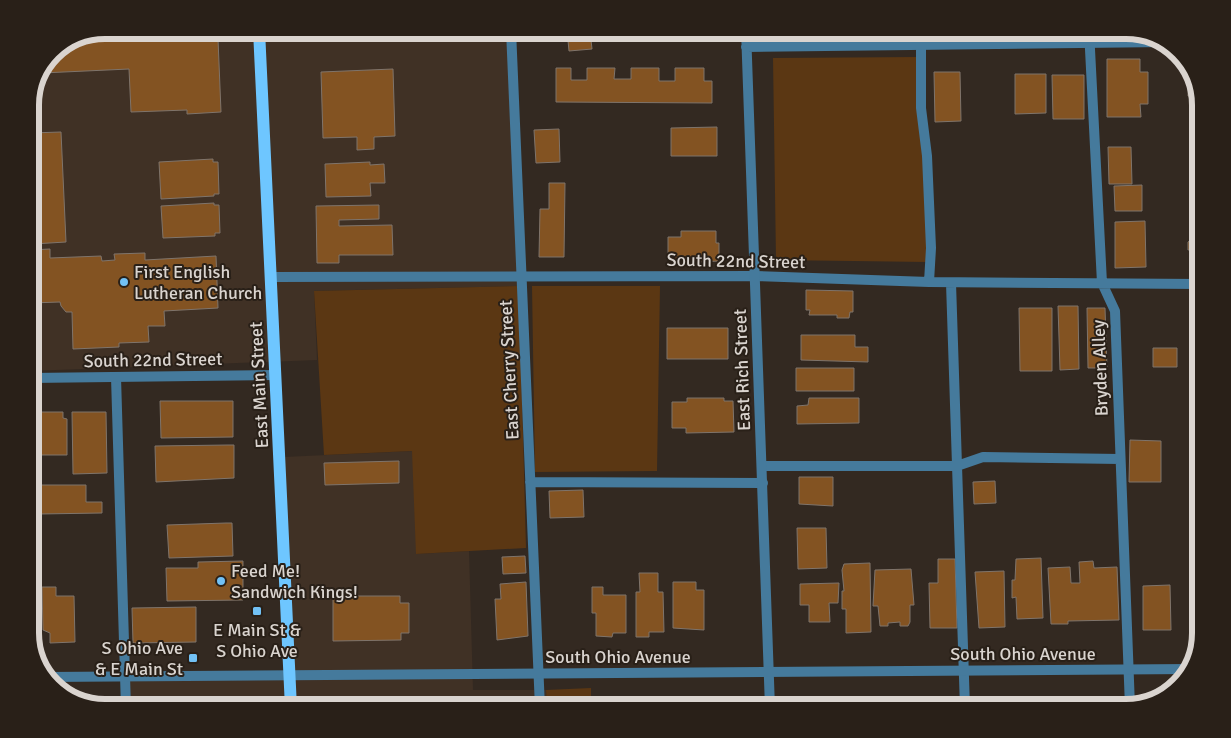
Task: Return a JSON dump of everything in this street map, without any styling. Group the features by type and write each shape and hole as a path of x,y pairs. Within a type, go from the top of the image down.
{"main road":[{"name":"East Main Street","path":"259,39 291,699"}],"street":[{"name":"East Cherry Street","path":"511,39 539,699"},
{"name":"East Rich Street","path":"746,39 770,699"},
{"name":"Bryden Alley","path":"1090,39 1102,283 1115,311 1130,699"},
{"path":"746,47 1146,42"},
{"path":"921,45 921,108 927,156 931,248 929,282"},
{"name":"South 22nd Street","path":"271,277 755,276 951,283 1192,284"},
{"path":"951,283 965,699"},
{"name":"South 22nd Street","path":"39,378 275,375"},
{"path":"116,377 125,699"},
{"path":"762,466 957,466 983,458 1120,459"},
{"path":"530,482 763,482"},
{"name":"South Ohio Avenue","path":"54,676 1181,669"}],"shaded area":[{"path":"105,39 513,39 519,286 314,291 317,360 39,371 39,100 46,76 52,65 61,55 84,42"},
{"path":"920,57 928,262 776,260 773,58"},
{"path":"519,286 526,548 416,554 412,451 324,455 314,291"},
{"path":"532,286 660,286 657,471 535,472"},
{"path":"413,451 417,554 469,551 473,690 546,690 546,699 129,699 128,677 295,673 284,457"},
{"path":"591,688 591,699 546,699 546,690"}],"building":[{"path":"218,39 221,112 187,114 187,110 131,112 129,69 48,73 61,55 86,42"},
{"path":"568,39 599,39 591,40 592,49 569,51"},
{"path":"1107,59 1140,59 1140,72 1148,72 1148,104 1140,104 1141,117 1107,117"},
{"path":"556,68 571,68 571,80 587,80 587,68 615,68 614,79 631,79 631,68 659,68 659,81 675,81 675,68 704,68 704,81 712,81 712,103 556,102"},
{"path":"393,69 395,136 374,137 374,149 357,150 357,137 323,138 321,72"},
{"path":"934,72 960,72 961,121 935,122"},
{"path":"1015,74 1046,74 1046,113 1015,114"},
{"path":"1052,75 1084,75 1084,119 1053,119"},
{"path":"1188,82 1192,96 1188,96"},
{"path":"717,127 717,156 671,156 671,128"},
{"path":"559,129 560,162 536,163 534,130"},
{"path":"61,132 66,242 39,244 39,133"},
{"path":"1108,147 1131,147 1132,184 1109,184"},
{"path":"213,159 213,162 218,162 219,194 214,194 214,196 161,199 159,162"},
{"path":"370,162 370,165 384,164 385,183 370,183 371,196 326,197 325,164"},
{"path":"549,183 565,183 564,257 539,257 540,209 549,209"},
{"path":"1142,185 1142,211 1115,211 1114,186"},
{"path":"214,203 214,205 219,205 220,233 215,233 215,236 163,238 161,206"},
{"path":"379,205 379,219 339,220 339,226 392,225 393,255 339,255 339,263 317,263 316,206"},
{"path":"1145,221 1146,267 1115,268 1115,222"},
{"path":"681,231 716,231 716,243 719,243 719,261 679,263 679,260 668,260 668,237 681,237"},
{"path":"1192,239 1192,250 1188,250 1188,242"},
{"name":"First English Lutheran Church","path":"50,249 50,258 101,256 102,261 115,260 114,254 145,253 145,260 216,256 218,308 164,311 165,326 148,326 149,342 119,343 119,347 73,349 72,312 66,312 60,302 39,303 39,250"},
{"path":"806,290 853,291 853,312 850,312 849,318 837,318 837,315 809,315 810,310 806,310"},
{"path":"1058,306 1078,306 1079,369 1060,370"},
{"path":"1019,308 1052,308 1052,371 1020,371"},
{"path":"1087,308 1105,308 1107,368 1088,368"},
{"path":"667,328 728,328 728,359 667,359"},
{"path":"801,335 855,335 855,347 868,347 868,362 801,360"},
{"path":"1153,348 1177,348 1177,367 1153,367"},
{"path":"796,368 854,368 854,391 796,391"},
{"path":"687,398 724,398 724,401 733,401 734,432 686,433 686,428 672,428 672,402 687,402"},
{"path":"809,398 859,398 859,423 797,424 797,406 808,405"},
{"path":"160,401 233,401 233,437 161,438"},
{"path":"39,412 63,412 63,418 67,419 67,455 39,455"},
{"path":"72,412 106,412 107,473 73,474"},
{"path":"1130,440 1161,441 1161,482 1129,482"},
{"path":"234,445 234,478 156,482 155,446"},
{"path":"399,461 399,483 325,485 324,463"},
{"path":"799,477 833,477 833,506 799,504"},
{"path":"995,481 996,503 974,504 973,482"},
{"path":"39,485 86,485 86,502 102,502 102,513 39,514"},
{"path":"583,490 584,517 550,518 549,491"},
{"path":"232,523 233,556 169,558 167,525"},
{"path":"797,528 826,528 827,568 798,569"},
{"path":"525,556 526,573 503,574 502,557"},
{"path":"1041,558 1043,618 1017,619 1016,597 1012,598 1012,580 1015,580 1016,559"},
{"path":"938,559 955,559 957,628 930,628 929,583 938,583"},
{"path":"243,561 243,600 167,601 166,568 198,568 198,562"},
{"path":"1093,561 1094,568 1117,567 1119,620 1068,621 1068,624 1051,624 1048,568 1070,567 1071,583 1080,583 1079,562"},
{"path":"870,563 871,632 846,633 846,609 842,609 842,591 844,591 842,570 844,564"},
{"path":"911,569 914,605 910,605 910,622 908,626 900,626 900,622 888,623 888,626 880,626 878,606 873,606 875,570"},
{"path":"1004,571 1005,627 979,628 975,572"},
{"path":"639,573 658,573 658,592 663,592 664,632 649,632 649,637 636,637 636,592 640,592"},
{"path":"526,582 528,636 497,640 495,599 501,599 500,584"},
{"path":"673,582 696,582 696,590 704,590 704,630 673,628"},
{"path":"839,583 838,603 829,603 830,622 809,622 809,605 800,605 800,584"},
{"path":"1170,585 1171,630 1143,630 1143,586"},
{"path":"42,587 56,587 56,596 74,596 75,642 50,643 50,633 43,630"},
{"path":"592,587 603,587 603,595 626,595 626,633 613,633 612,637 596,636 596,613 592,613"},
{"path":"333,596 400,596 400,603 409,603 409,633 401,633 401,640 333,641"},
{"path":"196,607 196,642 133,643 132,608"}],"place":[{"name":"First English Lutheran Church","path":"124,282"},
{"name":"Feed Me! Sandwich Kings!","path":"221,581"},
{"name":"E Main St & S Ohio Ave","path":"257,611"},
{"name":"S Ohio Ave & E Main St","path":"193,658"}]}
